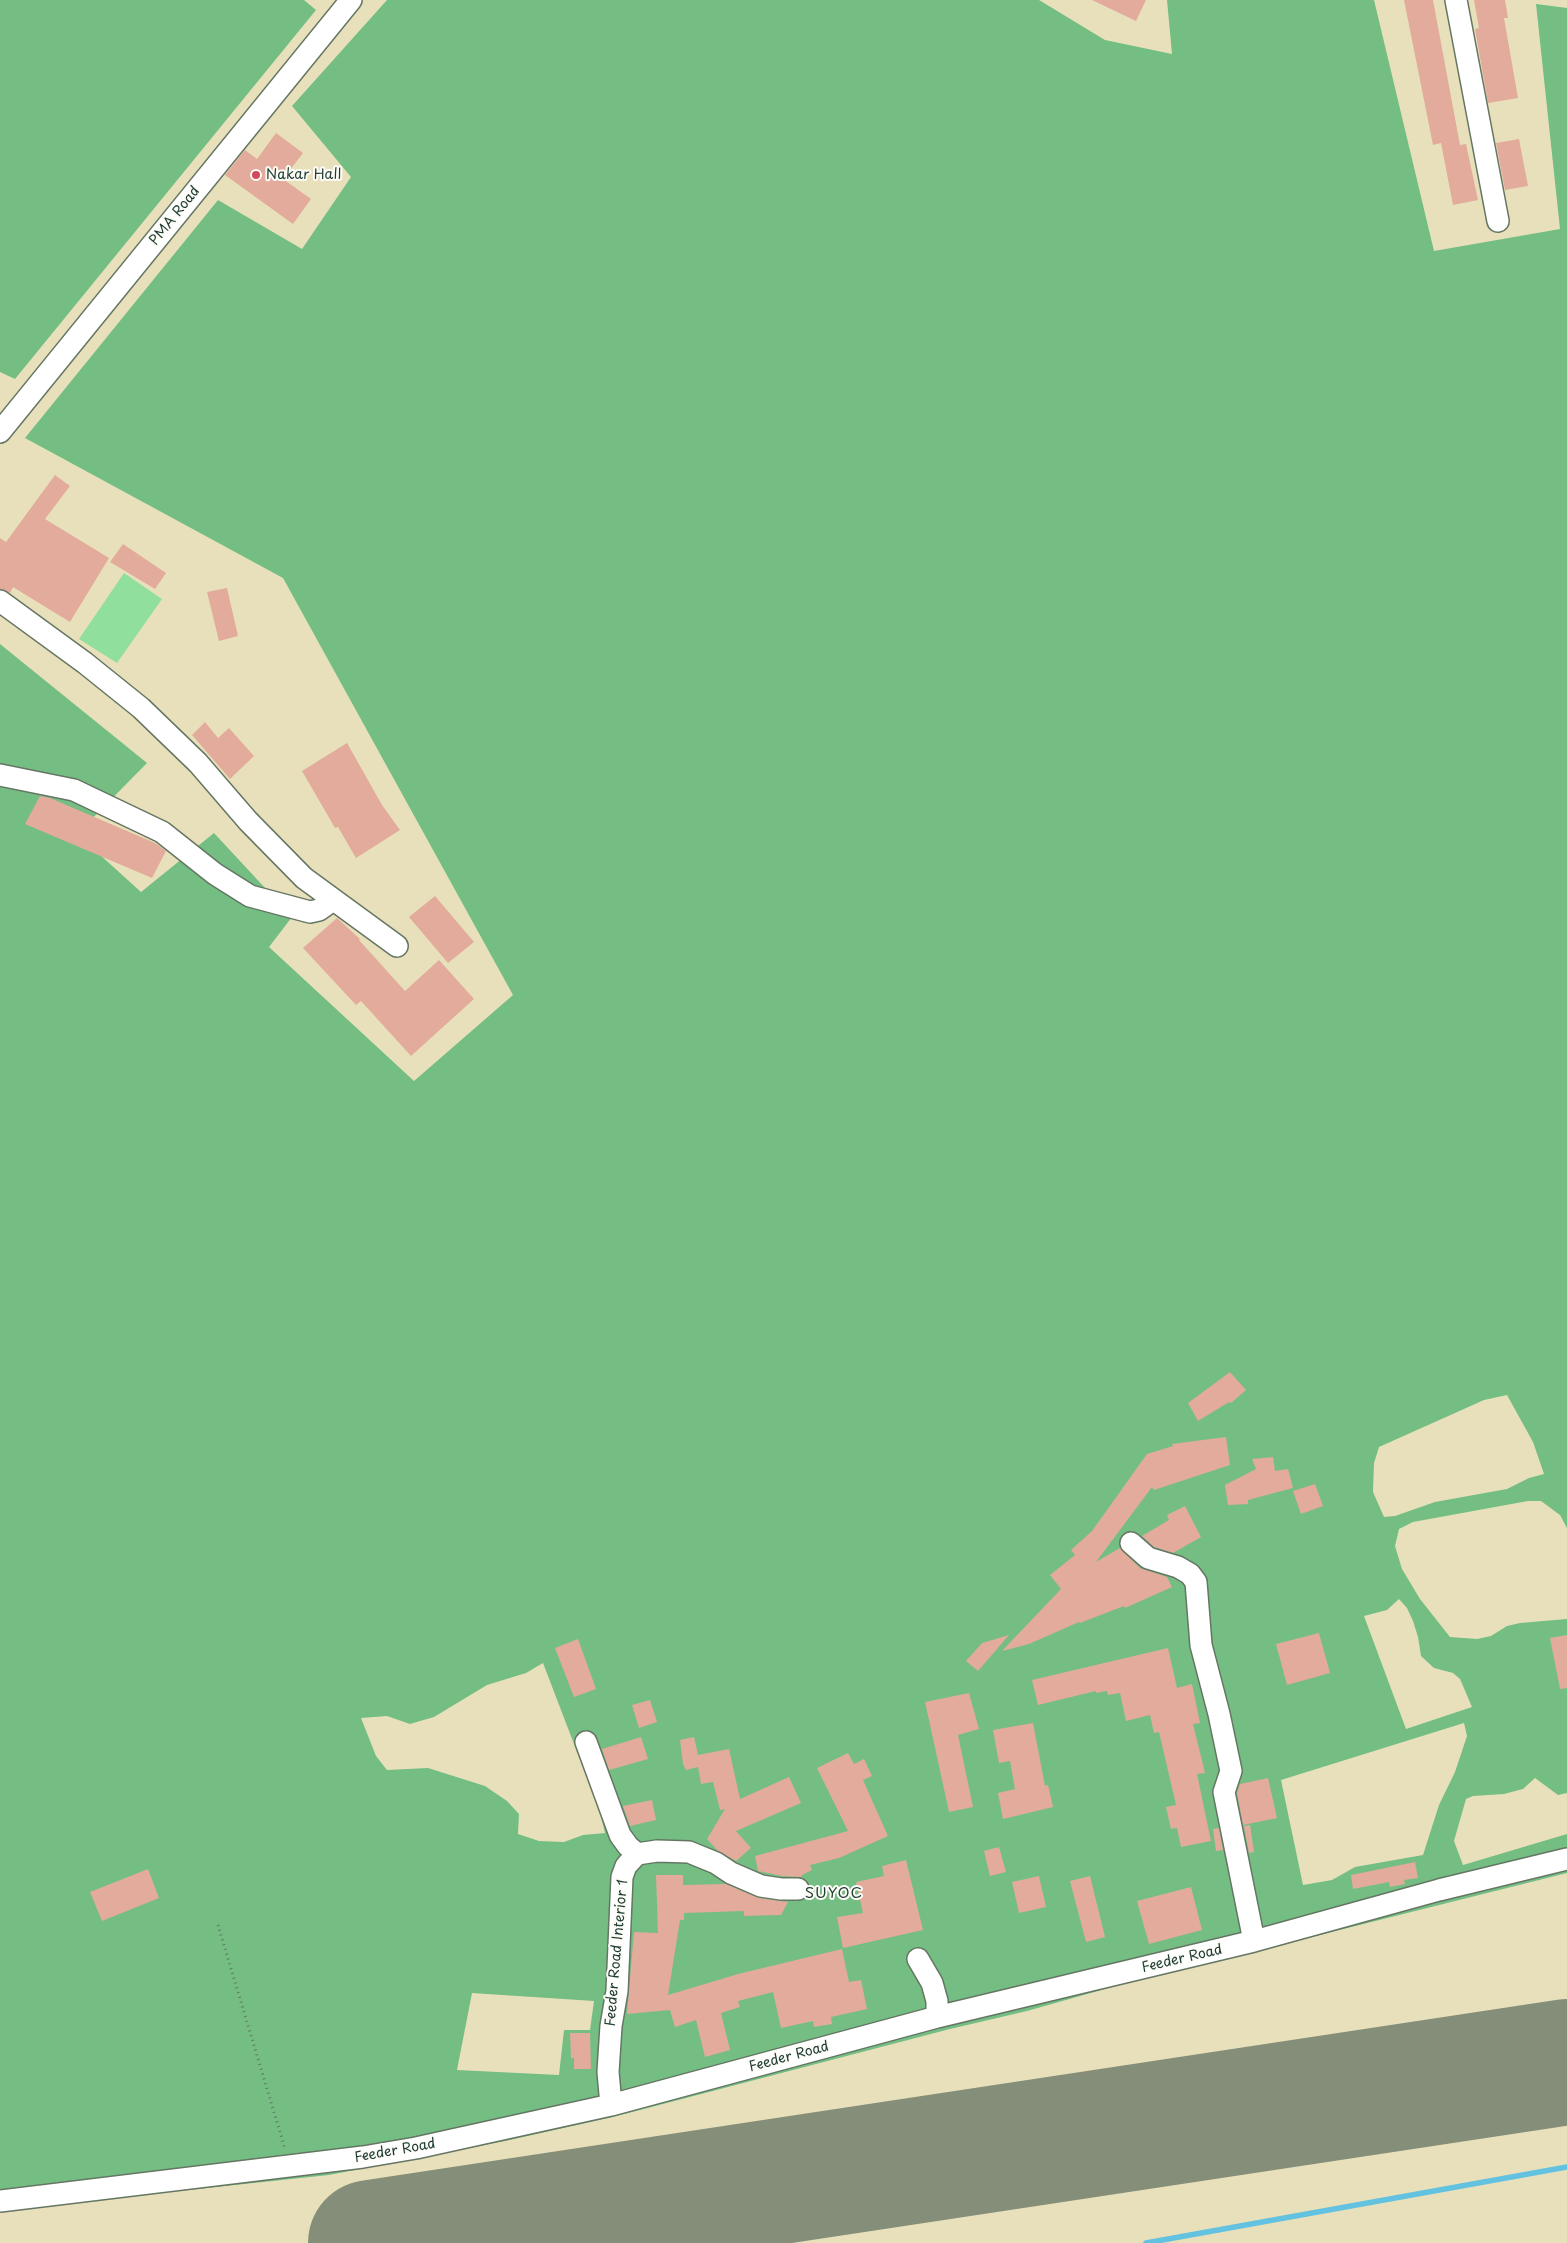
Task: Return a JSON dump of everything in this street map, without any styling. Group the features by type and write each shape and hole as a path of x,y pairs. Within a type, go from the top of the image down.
{"street":[{"name":"PMA Road","path":"0,432 350,0"},
{"path":"1456,0 1498,221"},
{"path":"0,601 85,663 141,708 198,763 248,821 304,878 397,946"},
{"path":"0,775 74,790 162,832 215,874 250,896 310,912 319,910 334,900"},
{"path":"1131,1544 1148,1558 1178,1567 1190,1574 1196,1582 1201,1645 1219,1714 1230,1771 1226,1784 1225,1798 1254,1942"},
{"path":"586,1742 620,1835 637,1854 657,1851 689,1852 716,1862 731,1873 761,1886 798,1889"},
{"name":"Feeder Road Interior 1","path":"611,2105 608,2072 611,2026 617,1991 622,1877 626,1866 637,1854"},
{"name":"Feeder Road","path":"0,2201 363,2157 416,2148 611,2105 937,2017 1254,1942 1439,1890 1567,1859"},
{"path":"918,1959 932,1983 937,2017"}],"path":[{"path":"218,1924 285,2148"}],"green space":[{"path":"0,0 304,0 316,10 15,379 0,372"},
{"path":"387,0 1039,0 1105,40 1172,54 1167,0 1374,0 1434,251 1560,229 1536,4 1567,8 1567,1528 1560,1515 1541,1501 1528,1501 1413,1522 1399,1529 1395,1546 1402,1569 1420,1599 1450,1637 1477,1639 1491,1636 1507,1626 1520,1623 1567,1619 1567,1793 1558,1795 1535,1778 1523,1789 1504,1794 1473,1796 1466,1799 1454,1841 1463,1865 1567,1834 1567,1873 1112,1987 1027,2011 950,2029 617,2116 505,2141 329,2175 0,2210 0,644 147,763 77,834 141,892 214,833 292,917 269,947 414,1081 513,995 283,578 25,438 218,200 302,249 351,177 292,106","holes":["1507,1395 1533,1442 1544,1474 1529,1478 1507,1489 1435,1502 1395,1516 1384,1517 1373,1492 1374,1463 1379,1447 1484,1400","1399,1599 1407,1608 1418,1637 1421,1656 1434,1668 1453,1673 1460,1679 1472,1707 1406,1729 1364,1616 1387,1610","543,1663 600,1812 605,1833 583,1835 564,1842 539,1841 518,1834 519,1814 507,1801 485,1786 428,1768 387,1770 376,1756 361,1718 387,1716 410,1724 434,1717 487,1685 526,1673","1464,1723 1467,1736 1455,1772 1439,1805 1423,1855 1355,1867 1332,1880 1303,1885 1281,1780","472,1993 594,2001 590,2030 564,2030 559,2075 457,2070"]},
{"path":"124,573 162,599 117,663 79,639"}],"building":[{"path":"1092,0 1146,0 1136,21"},
{"path":"1404,0 1433,0 1460,145 1466,144 1478,200 1453,205 1441,143 1433,145"},
{"path":"1474,0 1505,0 1508,18 1504,18 1518,98 1488,103 1475,29 1479,28"},
{"name":"Nakar Hall","path":"276,133 303,153 283,179 311,199 293,224 225,175 245,150 257,159"},
{"path":"1519,139 1528,186 1505,190 1496,143"},
{"path":"55,475 70,486 45,519 109,558 70,622 13,587 10,593 0,589 0,538 6,542"},
{"path":"123,544 166,573 155,589 110,562"},
{"path":"227,588 238,636 219,641 207,592"},
{"path":"205,722 218,738 229,728 254,756 230,779 192,735"},
{"path":"347,743 382,805 400,830 356,858 338,827 335,828 302,771"},
{"path":"40,796 50,798 155,843 166,851 152,878 25,824"},
{"path":"435,896 474,942 448,963 409,917"},
{"path":"337,918 360,939 405,991 439,960 474,999 411,1056 361,1001 356,1005 303,948"},
{"path":"1230,1372 1246,1390 1231,1403 1229,1402 1198,1421 1188,1403"},
{"path":"1226,1437 1230,1465 1154,1490 1152,1487 1096,1562 1120,1548 1140,1568 1167,1577 1172,1587 1125,1608 1124,1606 1079,1622 1029,1644 1002,1651 1061,1589 1050,1575 1075,1555 1071,1550 1092,1531 1147,1454 1173,1446 1172,1444"},
{"path":"1273,1457 1275,1471 1288,1469 1293,1488 1248,1500 1248,1504 1228,1505 1225,1485 1256,1469 1252,1459"},
{"path":"1315,1484 1323,1506 1301,1514 1293,1491"},
{"path":"1185,1506 1201,1537 1173,1553 1154,1547 1142,1536 1169,1520 1167,1515"},
{"path":"1319,1633 1330,1673 1287,1685 1276,1644"},
{"path":"1009,1635 978,1671 966,1661 982,1643"},
{"path":"1567,1635 1567,1688 1560,1689 1550,1638"},
{"path":"578,1639 596,1689 574,1697 555,1648"},
{"path":"1168,1648 1177,1688 1192,1684 1200,1723 1193,1724 1205,1773 1197,1774 1211,1841 1181,1847 1177,1828 1171,1829 1166,1807 1176,1805 1159,1732 1154,1733 1150,1715 1126,1721 1120,1693 1108,1695 1107,1691 1096,1693 1096,1691 1038,1705 1032,1680"},
{"path":"969,1693 979,1729 958,1735 973,1807 949,1812 925,1702"},
{"path":"650,1700 657,1722 639,1728 632,1705"},
{"path":"1033,1723 1045,1786 1048,1785 1053,1807 1003,1819 998,1793 1015,1789 1010,1761 999,1763 993,1730"},
{"path":"641,1737 648,1759 609,1770 602,1749"},
{"path":"694,1737 698,1755 729,1749 740,1799 789,1777 801,1803 736,1831 751,1848 736,1861 717,1850 707,1839 725,1809 720,1810 713,1782 701,1784 698,1767 686,1770 683,1764 680,1740"},
{"path":"848,1753 854,1764 864,1759 872,1776 863,1780 888,1836 839,1858 810,1865 812,1870 801,1877 782,1876 758,1871 755,1856 848,1831 817,1768"},
{"path":"1268,1778 1277,1818 1243,1825 1237,1793 1240,1784"},
{"path":"652,1800 656,1820 630,1826 623,1806"},
{"path":"1250,1825 1254,1852 1249,1853 1244,1826"},
{"path":"1219,1828 1223,1850 1216,1851 1213,1829"},
{"path":"999,1847 1006,1872 990,1876 984,1851"},
{"path":"906,1860 923,1930 843,1948 837,1917 863,1913 856,1882 884,1876 882,1866"},
{"path":"1415,1862 1418,1878 1404,1880 1405,1884 1390,1887 1389,1882 1353,1889 1351,1875"},
{"path":"148,1869 159,1898 102,1921 90,1892"},
{"path":"656,1875 683,1875 683,1885 726,1884 759,1898 788,1902 781,1915 744,1916 744,1911 684,1913 684,1920 680,1920 668,1995 738,1974 842,1949 849,1982 861,1980 867,2009 831,2017 832,2024 814,2027 813,2021 781,2028 773,1992 738,2001 740,2007 721,2013 730,2050 705,2057 696,2020 675,2027 670,2010 627,2014 634,1932 658,1933"},
{"path":"1039,1876 1046,1907 1019,1913 1012,1882"},
{"path":"1090,1876 1105,1937 1086,1942 1070,1881"},
{"path":"1191,1887 1202,1930 1149,1944 1137,1901"},
{"path":"570,2033 590,2033 591,2069 574,2069 574,2058 571,2058"}],"waterway":[{"path":"1146,2243 1567,2167"}],"runway":[{"path":"371,2243 1567,2062"}],"place":[{"name":"Nakar Hall","path":"256,175"}],"district":[{"name":"SUYOC","path":"834,1894"}]}
